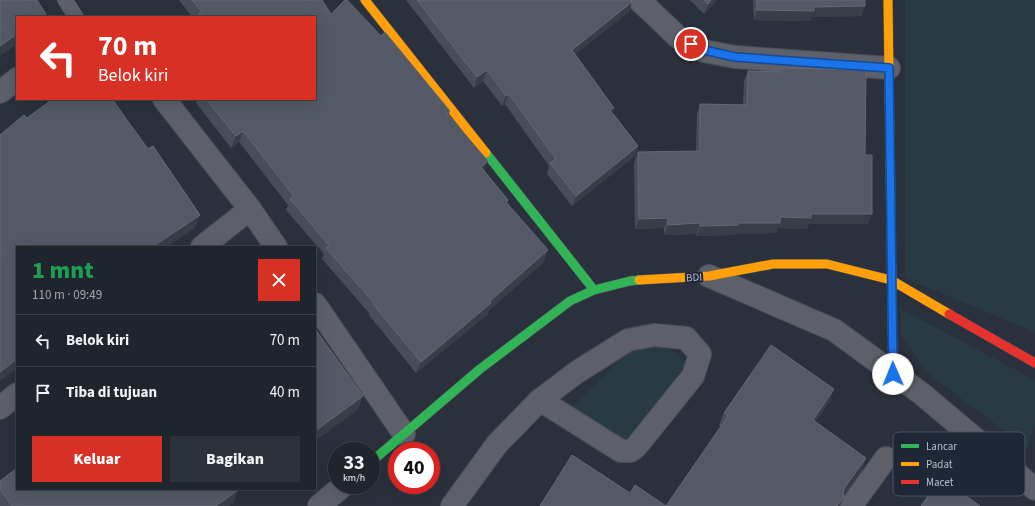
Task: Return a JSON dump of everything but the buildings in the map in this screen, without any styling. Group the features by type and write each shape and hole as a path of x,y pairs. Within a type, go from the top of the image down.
{"street":[{"path":"365,0 594,290"},
{"path":"639,0 679,38 704,50 735,57 889,68"},
{"path":"888,0 893,374"},
{"path":"0,92 16,80"},
{"path":"165,100 250,209 275,246"},
{"path":"203,246 250,209"},
{"path":"709,276 774,264 827,264 891,280 1035,363"},
{"name":"BDI","path":"380,454 480,369 570,301 594,290 630,281 709,276 834,330 922,394 967,432"},
{"path":"316,305 404,434"},
{"path":"452,506 497,444 540,400 577,372 628,340 654,335 686,338 700,354 693,376 636,448 631,451 621,451 540,400"},
{"path":"0,408 16,395"},
{"path":"851,506 886,458"},
{"name":"BDI","path":"1025,481 1035,489"},
{"path":"319,506 333,494"}],"lane":[{"path":"65,0 75,16"}],"shaded area":[{"path":"905,0 1035,0 1035,332 905,278"},
{"path":"901,309 1035,380 1035,425 1027,448 1025,446 1025,432 1006,432 929,374 900,334"},
{"path":"663,343 687,363 627,446 573,407 635,344"}],"traffic: fast":[{"path":"486,153 594,290"},
{"path":"380,454 480,369 570,301 594,290 639,280"}],"traffic: slow":[{"path":"365,0 486,153"},
{"path":"888,0 893,374"},
{"path":"639,280 709,276 773,264 827,264 891,280 949,314"}],"traffic: jam":[{"path":"949,314 1035,363"}],"route":[{"path":"691,44 704,50 735,57 889,68 893,374"}]}
